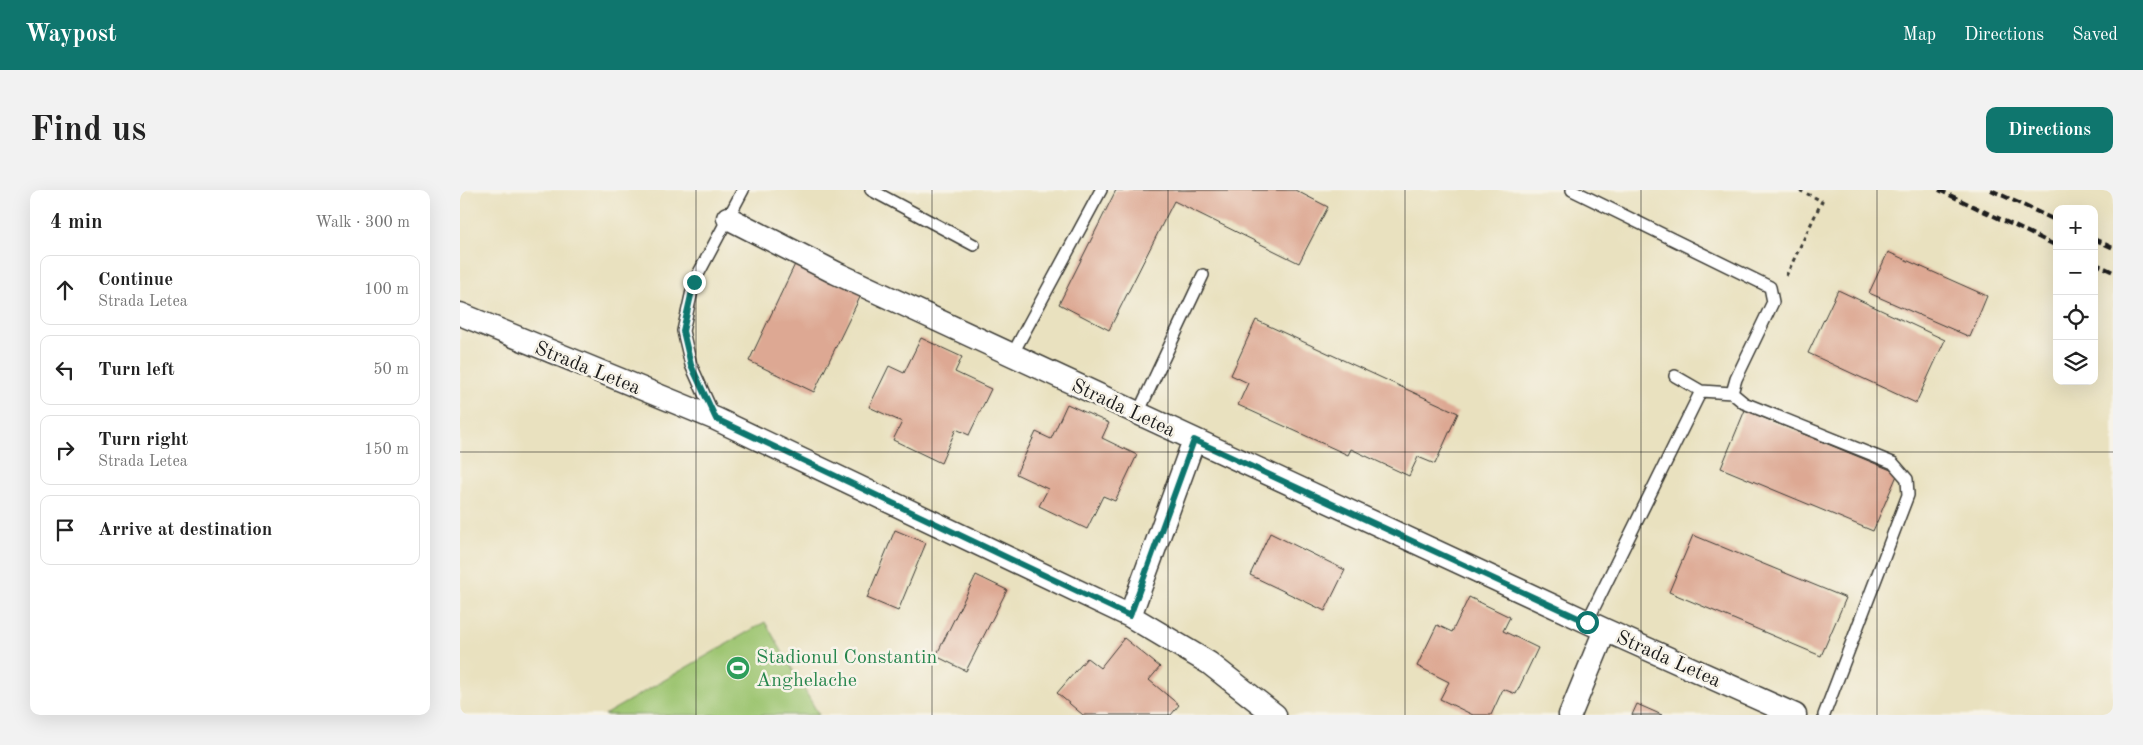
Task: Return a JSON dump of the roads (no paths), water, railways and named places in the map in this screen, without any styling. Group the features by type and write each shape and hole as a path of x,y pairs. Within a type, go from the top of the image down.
{"street":[{"name":"Strada Letea","path":"728,218 836,273 1194,440 1596,626 1795,715"},
{"name":"Strada Letea","path":"460,314 716,419 1130,616 1209,663 1275,715"},
{"path":"1130,616 1194,440"},
{"path":"1570,715 1596,626"}],"lane":[{"path":"716,419 691,365 683,331 694,282 743,190"},
{"path":"871,190 974,245"},
{"path":"1012,355 1101,190"},
{"path":"1572,190 1770,287 1773,302 1736,379 1732,393"},
{"path":"1138,413 1203,275"},
{"path":"1675,376 1701,391 1732,393 1744,403 1893,462 1907,479 1908,494 1824,715"},
{"path":"1596,626 1701,391"}],"railway":[{"path":"1939,190 2053,244"},
{"path":"1991,190 2053,219"},
{"path":"2098,241 2113,248"},
{"path":"2098,265 2113,272"}],"place":[{"name":"Stadionul Constantin Anghelache","path":"738,668"}]}
